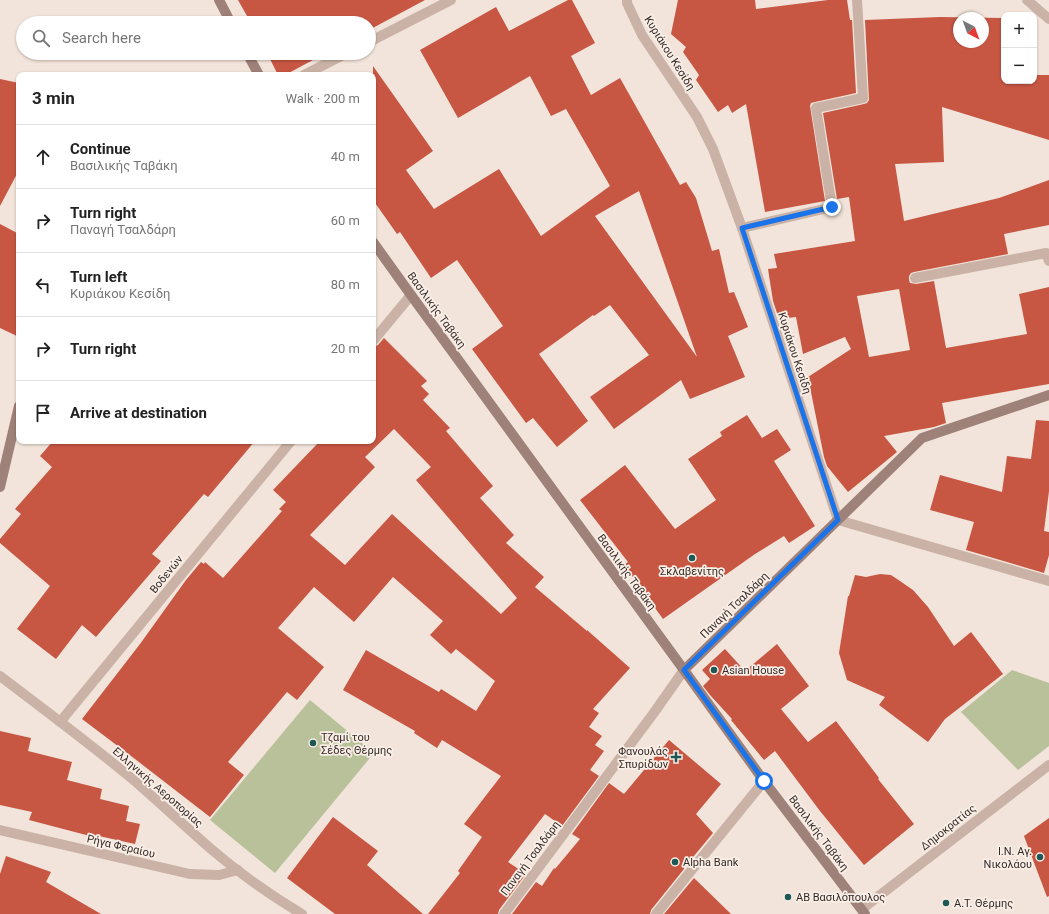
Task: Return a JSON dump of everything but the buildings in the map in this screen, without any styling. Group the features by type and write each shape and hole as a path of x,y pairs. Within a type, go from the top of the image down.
{"main road":[{"path":"219,0 227,16"},
{"path":"251,60 257,72"},
{"name":"Βασιλικής Ταβάκη","path":"376,246 764,781 863,912"},
{"name":"Παναγή Τσαλδάρη","path":"684,670 922,438 1049,395"},
{"path":"0,487 16,419"}],"street":[{"path":"376,38 451,0"},
{"name":"Κυριάκου Κεσίδη","path":"627,0 626,2 642,35 696,117 713,149 742,228 838,520"},
{"path":"742,228 832,207 816,108 863,98 857,0"},
{"path":"1027,0 1049,19"},
{"path":"310,72 333,60"},
{"path":"914,278 1046,253 1049,261"},
{"path":"376,337 410,295"},
{"name":"Βοδενών","path":"60,722 289,444"},
{"path":"838,520 1049,581"},
{"name":"Παναγή Τσαλδάρη","path":"504,914 684,670"},
{"name":"Ελληνικής Αεροπορίας","path":"0,676 92,746 206,845 272,895 302,914"},
{"name":"Δημοκρατίας","path":"863,912 1049,765"},
{"path":"656,914 764,781"},
{"name":"Ρήγα Φεραίου","path":"0,830 190,874 219,875 238,870"}],"green space":[{"path":"1012,670 1049,683 1049,746 1018,770 961,712"},
{"path":"310,700 374,753 275,873 210,820"}],"place":[{"name":"Σκλαβενίτης","path":"692,558"},
{"name":"Asian House","path":"714,670"},
{"name":"Τζαμί του Σέδες Θέρμης","path":"313,743"},
{"name":"Φανουλάς Σπυρίδων","path":"676,757"},
{"name":"Ι.Ν. Αγ. Νικολάου","path":"1040,857"},
{"name":"Alpha Bank","path":"675,862"},
{"name":"ΑΒ Βασιλόπουλος","path":"788,897"},
{"name":"Α.Τ. Θέρμης","path":"946,903"}],"route":[{"path":"764,781 684,670 838,520 742,228 832,207"}]}
